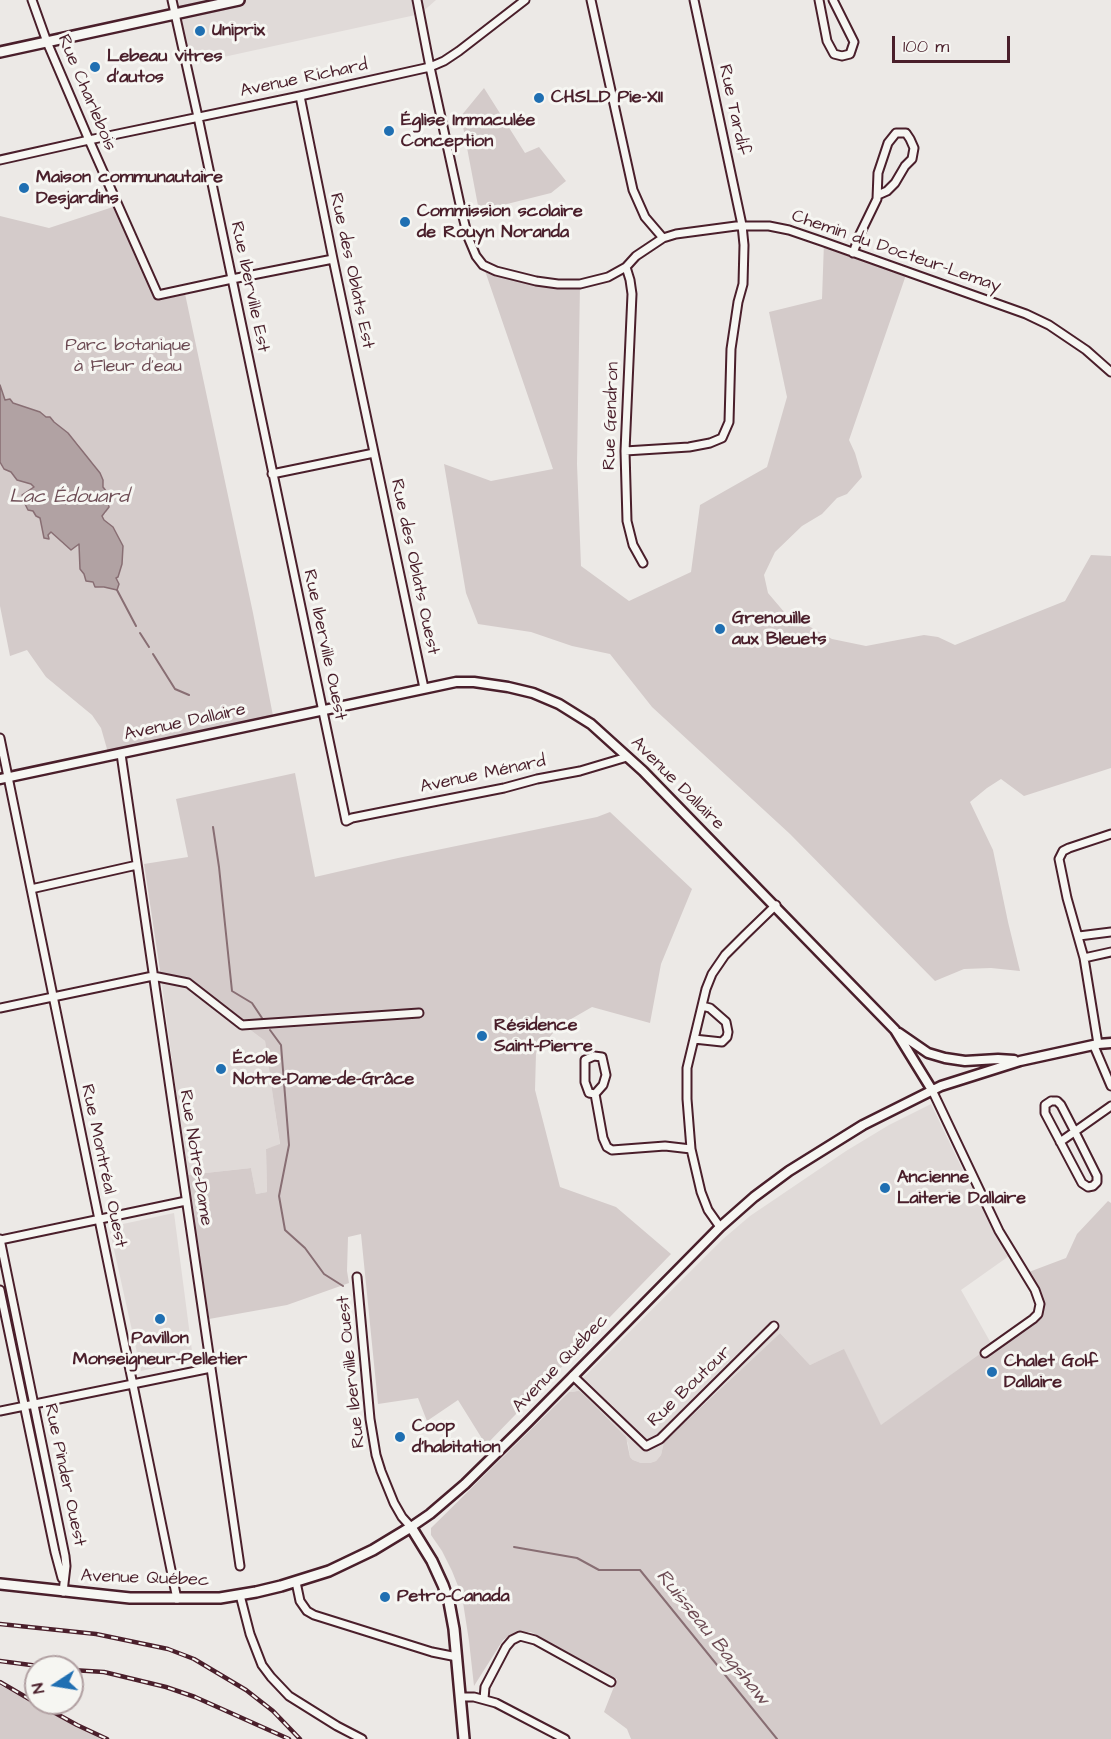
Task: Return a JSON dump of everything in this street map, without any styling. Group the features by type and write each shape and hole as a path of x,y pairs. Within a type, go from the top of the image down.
{"main road":[{"path":"0,52 239,0"},
{"path":"411,1527 444,1584 453,1618 464,1739"},
{"name":"Avenue Québec","path":"0,1584 130,1598 220,1598 296,1582 349,1563 411,1527"}],"street":[{"name":"Rue Charlebois","path":"32,0 89,140 158,295 232,279"},
{"name":"Rue Iberville Est","path":"172,0 272,474"},
{"path":"417,0 430,67"},
{"name":"Avenue Richard","path":"0,160 430,67 459,51 525,0"},
{"path":"591,0 633,190 645,217 663,238"},
{"name":"Rue Tardif","path":"625,451 689,447 718,441 722,438 729,422 731,349 745,261 742,225 694,0"},
{"path":"819,0 827,41 834,54 842,56 850,54 855,42 833,0"},
{"name":"Chemin du Docteur-Lemay","path":"430,67 468,237 476,256 483,265 496,271 536,281 580,284 608,277 626,267 636,256 663,238 676,234 742,225 769,226 789,230 1026,314 1049,325 1086,350 1111,372"},
{"name":"Rue des Oblats Est","path":"300,96 374,453"},
{"path":"853,253 878,195 878,173 888,143 896,133 906,133 914,148 912,159 895,183 887,191 878,195"},
{"path":"232,279 333,259"},
{"name":"Rue Gendron","path":"626,267 632,294 625,451 627,521 633,545 643,563"},
{"path":"272,474 374,453"},
{"name":"Rue des Oblats Ouest","path":"374,453 424,688"},
{"name":"Rue Iberville Ouest","path":"272,474 346,821"},
{"name":"Avenue Dallaire","path":"4,778 456,682 508,687 533,693 559,704 591,724 627,757 776,906 895,1030 932,1090 999,1231 1035,1290 1040,1304 1038,1314 1033,1319 985,1353"},
{"name":"Rue Montréal Ouest","path":"0,738 4,778 31,889 177,1599"},
{"name":"Rue Notre-Dame","path":"121,754 240,1566"},
{"name":"Avenue Ménard","path":"346,821 580,771 627,757"},
{"path":"1111,834 1069,848 1063,851 1059,859 1084,958 1096,1045 1111,1086"},
{"path":"31,889 137,865"},
{"path":"720,1227 711,1215 701,1192 691,1149 687,1068 706,989 712,974 744,935 776,906"},
{"path":"1079,936 1111,932"},
{"path":"1084,958 1111,952"},
{"path":"0,1008 153,976 188,982 242,1025 419,1013"},
{"path":"694,1039 722,1042 727,1037 726,1022 710,1008 702,1006"},
{"path":"895,1030 928,1053 945,1058 965,1061 998,1059 1020,1061"},
{"name":"Avenue Québec","path":"411,1527 465,1484 720,1227 763,1190 822,1149 932,1090 1020,1061 1111,1043"},
{"path":"598,1056 602,1057 606,1078 603,1086 595,1095 586,1090 584,1066 585,1060 598,1056"},
{"path":"595,1095 603,1138 607,1147 612,1150 665,1146 691,1149"},
{"path":"1054,1100 1059,1103 1097,1176 1097,1182 1093,1186 1088,1187 1082,1184 1060,1142 1045,1113 1045,1105 1054,1100"},
{"path":"1060,1142 1111,1106"},
{"path":"0,1239 186,1201"},
{"name":"Rue Pinder Ouest","path":"0,1239 65,1556 63,1592"},
{"name":"Rue Iberville Ouest","path":"357,1276 370,1419 376,1455 394,1503 411,1527"},
{"name":"Rue Pinder Ouest","path":"0,1290 55,1552 61,1571 63,1592"},
{"name":"Rue Boutour","path":"573,1376 646,1446 660,1439 774,1326"},
{"path":"0,1411 211,1368"},
{"path":"296,1582 300,1601 314,1616 432,1652 457,1657"},
{"path":"240,1595 250,1634 262,1665 271,1677 289,1696 362,1739"},
{"path":"484,1699 485,1687 506,1647 520,1636 535,1640 611,1682"},
{"path":"460,1696 496,1703 565,1739"}],"shaded area":[{"path":"172,0 436,0 420,14 187,65"},
{"name":"École Notre-Dame-de-Grâce","path":"161,977 188,983 265,1041 280,1145 266,1149 267,1192 256,1194 251,1168 187,1175"},
{"path":"931,1104 968,1181 1009,1256 961,1290 992,1345 881,1426 844,1350 810,1365 780,1333 664,1442 661,1455 656,1461 641,1463 633,1460 630,1457 628,1443 575,1391 569,1392 723,1239 750,1216 846,1151 889,1125"},
{"path":"174,1213 193,1359 141,1371 109,1227"}],"green space":[{"path":"484,88 525,153 539,147 566,181 551,193 479,211 461,116"},
{"name":"Parc botanique à Fleur d'eau","path":"119,205 158,295 184,289 274,721 109,756 101,728 92,715 46,677 27,650 10,656 0,606 0,462 4,469 11,472 17,480 35,487 26,499 36,516 40,517 42,530 48,535 51,531 63,544 79,544 79,561 95,587 109,588 117,581 116,578 122,564 123,546 113,527 102,516 106,513 103,480 100,473 78,444 50,417 5,400 0,385 0,216 49,228"},
{"path":"824,242 907,272 849,440 862,477 847,494 837,498 822,514 802,526 775,552 764,575 768,593 785,613 832,639 866,646 924,635 938,637 955,645 1065,601 1091,555 1111,556 1111,768 1024,796 1001,779 970,802 993,850 1020,971 991,968 964,969 935,981 790,834 652,707 610,654 572,646 531,632 478,624 466,593 444,464 491,481 553,469 483,265 536,281 580,284 577,464 581,566 629,601 691,572 700,505 767,467 787,397 769,312 822,299"},
{"path":"295,773 315,877 597,817 610,812 692,889 661,964 650,1023 592,1007 559,1026 536,1053 535,1090 560,1187 616,1207 671,1254 486,1445 458,1400 427,1421 418,1398 378,1404 361,1234 348,1237 349,1283 287,1305 209,1319 187,1175 251,1168 256,1194 267,1192 266,1149 280,1144 265,1041 188,983 161,977 144,864 188,857 176,799"},
{"path":"1108,1201 1111,1203 1111,1739 631,1739 627,1729 604,1712 617,1679 531,1632 517,1632 503,1640 474,1686 462,1596 442,1551 431,1535 431,1528 569,1392 579,1391 626,1437 630,1457 633,1460 650,1463 656,1461 661,1455 664,1442 780,1333 810,1365 844,1349 881,1425 1031,1317 1035,1312 1036,1303 1032,1291 1021,1275 1066,1258 1077,1234"},
{"path":"0,1685 24,1698 24,1715 55,1715 101,1739 0,1739"}],"water":[{"name":"Lac Édouard","path":"0,385 5,400 10,399 13,403 50,417 68,433 100,473 103,487 109,495 109,507 102,516 113,527 123,546 122,564 116,578 119,584 117,590 95,587 93,582 86,581 80,569 79,544 71,550 51,532 48,535 49,539 44,538 40,518 33,511 28,510 25,504 26,499 22,495 34,487 17,480 11,472 4,469 0,462"}],"waterway":[{"name":"Ruisseau Bagshaw","path":"117,590 136,626"},
{"name":"Ruisseau Bagshaw","path":"140,633 149,647"},
{"name":"Ruisseau Bagshaw","path":"153,654 175,689 189,695"},
{"name":"Ruisseau Bagshaw","path":"213,827 232,991 252,1003 262,1018"},
{"name":"Ruisseau Bagshaw","path":"270,1030 281,1045 289,1145 279,1196 285,1230 305,1248 324,1274 343,1286"},
{"name":"Ruisseau Bagshaw","path":"514,1547 577,1558 599,1570 640,1570 777,1739"}],"railway":[{"path":"0,1624 96,1634 168,1649 194,1659 246,1690 273,1711 300,1739"},
{"path":"0,1661 24,1664"},
{"path":"84,1671 104,1672 166,1687 195,1697 289,1739"},
{"path":"0,1682 24,1696"},
{"path":"59,1715 107,1739"}],"place":[{"name":"Uniprix","path":"200,31"},
{"name":"Lebeau vitres d'autos","path":"95,67"},
{"name":"CHSLD Pie-XII","path":"539,98"},
{"name":"Église Immaculée Conception","path":"389,131"},
{"name":"Maison communautaire Desjardins","path":"24,188"},
{"name":"Commission scolaire de Rouyn Noranda","path":"405,222"},
{"name":"Grenouille aux Bleuets","path":"720,629"},
{"name":"Résidence Saint-Pierre","path":"482,1036"},
{"name":"École Notre-Dame-de-Grâce","path":"221,1069"},
{"name":"Ancienne Laiterie Dallaire","path":"885,1188"},
{"name":"Pavillon Monseigneur-Pelletier","path":"160,1319"},
{"name":"Chalet Golf Dallaire","path":"992,1372"},
{"name":"Coop d'habitation","path":"400,1437"},
{"name":"Petro-Canada","path":"385,1597"}]}
